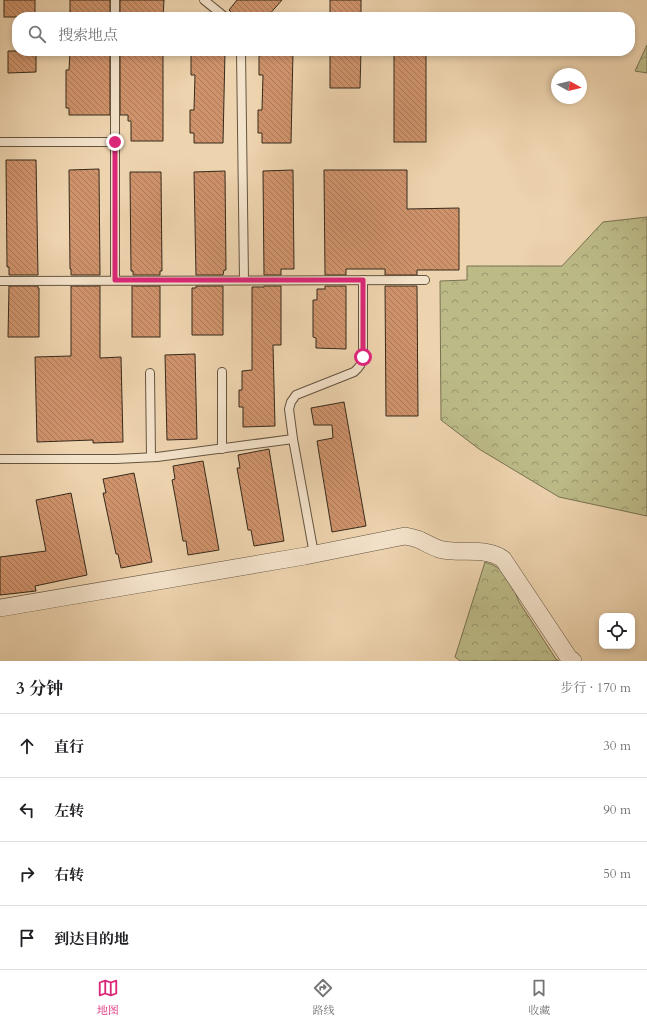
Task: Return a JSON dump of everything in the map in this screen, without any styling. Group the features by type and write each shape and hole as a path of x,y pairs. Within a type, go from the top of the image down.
{"street":[{"path":"0,608 314,554 405,536 419,540 439,549 454,551 483,551 497,554 503,559 569,658 573,661"}],"lane":[{"path":"115,0 115,12"},
{"path":"204,0 219,12"},
{"path":"115,56 115,280"},
{"path":"241,56 244,280"},
{"path":"0,142 115,142"},
{"path":"0,280 425,280"},
{"path":"314,554 293,439 290,409 291,402 296,395 354,372 362,363 363,280"},
{"path":"222,372 222,448"},
{"path":"150,373 150,457"},
{"path":"0,459 116,459 150,457 293,439"}],"green space":[{"path":"647,45 647,73 635,71"},
{"path":"647,217 647,516 559,497 479,449 441,420 440,281 467,280 467,266 562,266 603,222"},
{"path":"485,562 501,570 512,584 519,602 556,659 559,661 460,661 455,657"}],"building":[{"path":"4,0 35,0 35,12 12,12 12,17 4,17"},
{"path":"70,0 110,0 110,12 70,12"},
{"path":"120,0 164,0 163,12 120,12"},
{"path":"237,0 282,0 271,12 231,12 229,10"},
{"path":"330,0 361,0 361,12 330,12"},
{"path":"8,51 12,51 12,56 36,56 36,72 8,73"},
{"path":"70,56 110,56 110,115 69,115 69,108 66,108 66,70 69,70"},
{"path":"120,56 163,56 163,141 131,141 131,121 128,121 128,115 120,115"},
{"path":"191,56 225,56 223,143 194,143 194,133 190,133 190,110 194,110 195,75 191,75"},
{"path":"259,56 293,56 291,143 262,143 262,133 258,133 258,110 262,110 263,75 259,75"},
{"path":"330,56 361,56 360,88 330,88"},
{"path":"394,56 426,56 426,142 394,142"},
{"path":"6,160 36,160 38,275 9,275 9,267 7,267"},
{"path":"99,169 100,275 71,275 69,170"},
{"path":"293,170 294,269 281,269 281,275 264,275 263,171"},
{"path":"324,170 407,170 407,209 459,208 459,270 417,270 417,275 385,275 385,269 346,269 346,275 325,275"},
{"path":"225,171 226,270 224,270 223,275 196,275 194,172"},
{"path":"130,172 161,172 162,271 160,271 160,275 133,275 133,271 131,271"},
{"path":"9,286 38,286 39,337 8,337"},
{"path":"71,286 100,286 100,358 121,357 123,442 93,443 93,440 37,442 35,357 71,356"},
{"path":"132,286 160,286 160,337 132,337"},
{"path":"196,286 223,286 223,335 192,335 192,288 196,288"},
{"path":"281,286 281,345 273,345 275,426 243,427 243,407 239,407 239,390 242,390 242,371 252,370 252,287"},
{"path":"325,286 346,286 346,349 316,348 316,338 313,337 313,300 317,300 317,289 325,289"},
{"path":"385,286 417,286 418,416 386,416"},
{"path":"195,354 197,439 167,440 165,355"},
{"path":"344,402 366,526 332,532 317,441 333,438 332,425 314,425 311,408"},
{"path":"269,449 284,541 254,546 251,530 248,530 237,468 240,468 238,455"},
{"path":"203,461 219,550 188,555 186,541 183,541 172,480 175,479 173,466"},
{"path":"134,473 152,562 121,568 118,554 116,554 103,493 106,493 103,479"},
{"path":"71,493 87,575 35,586 36,591 0,595 0,557 46,551 36,500"}],"route":[{"path":"115,142 115,280 363,280 363,357"}]}
